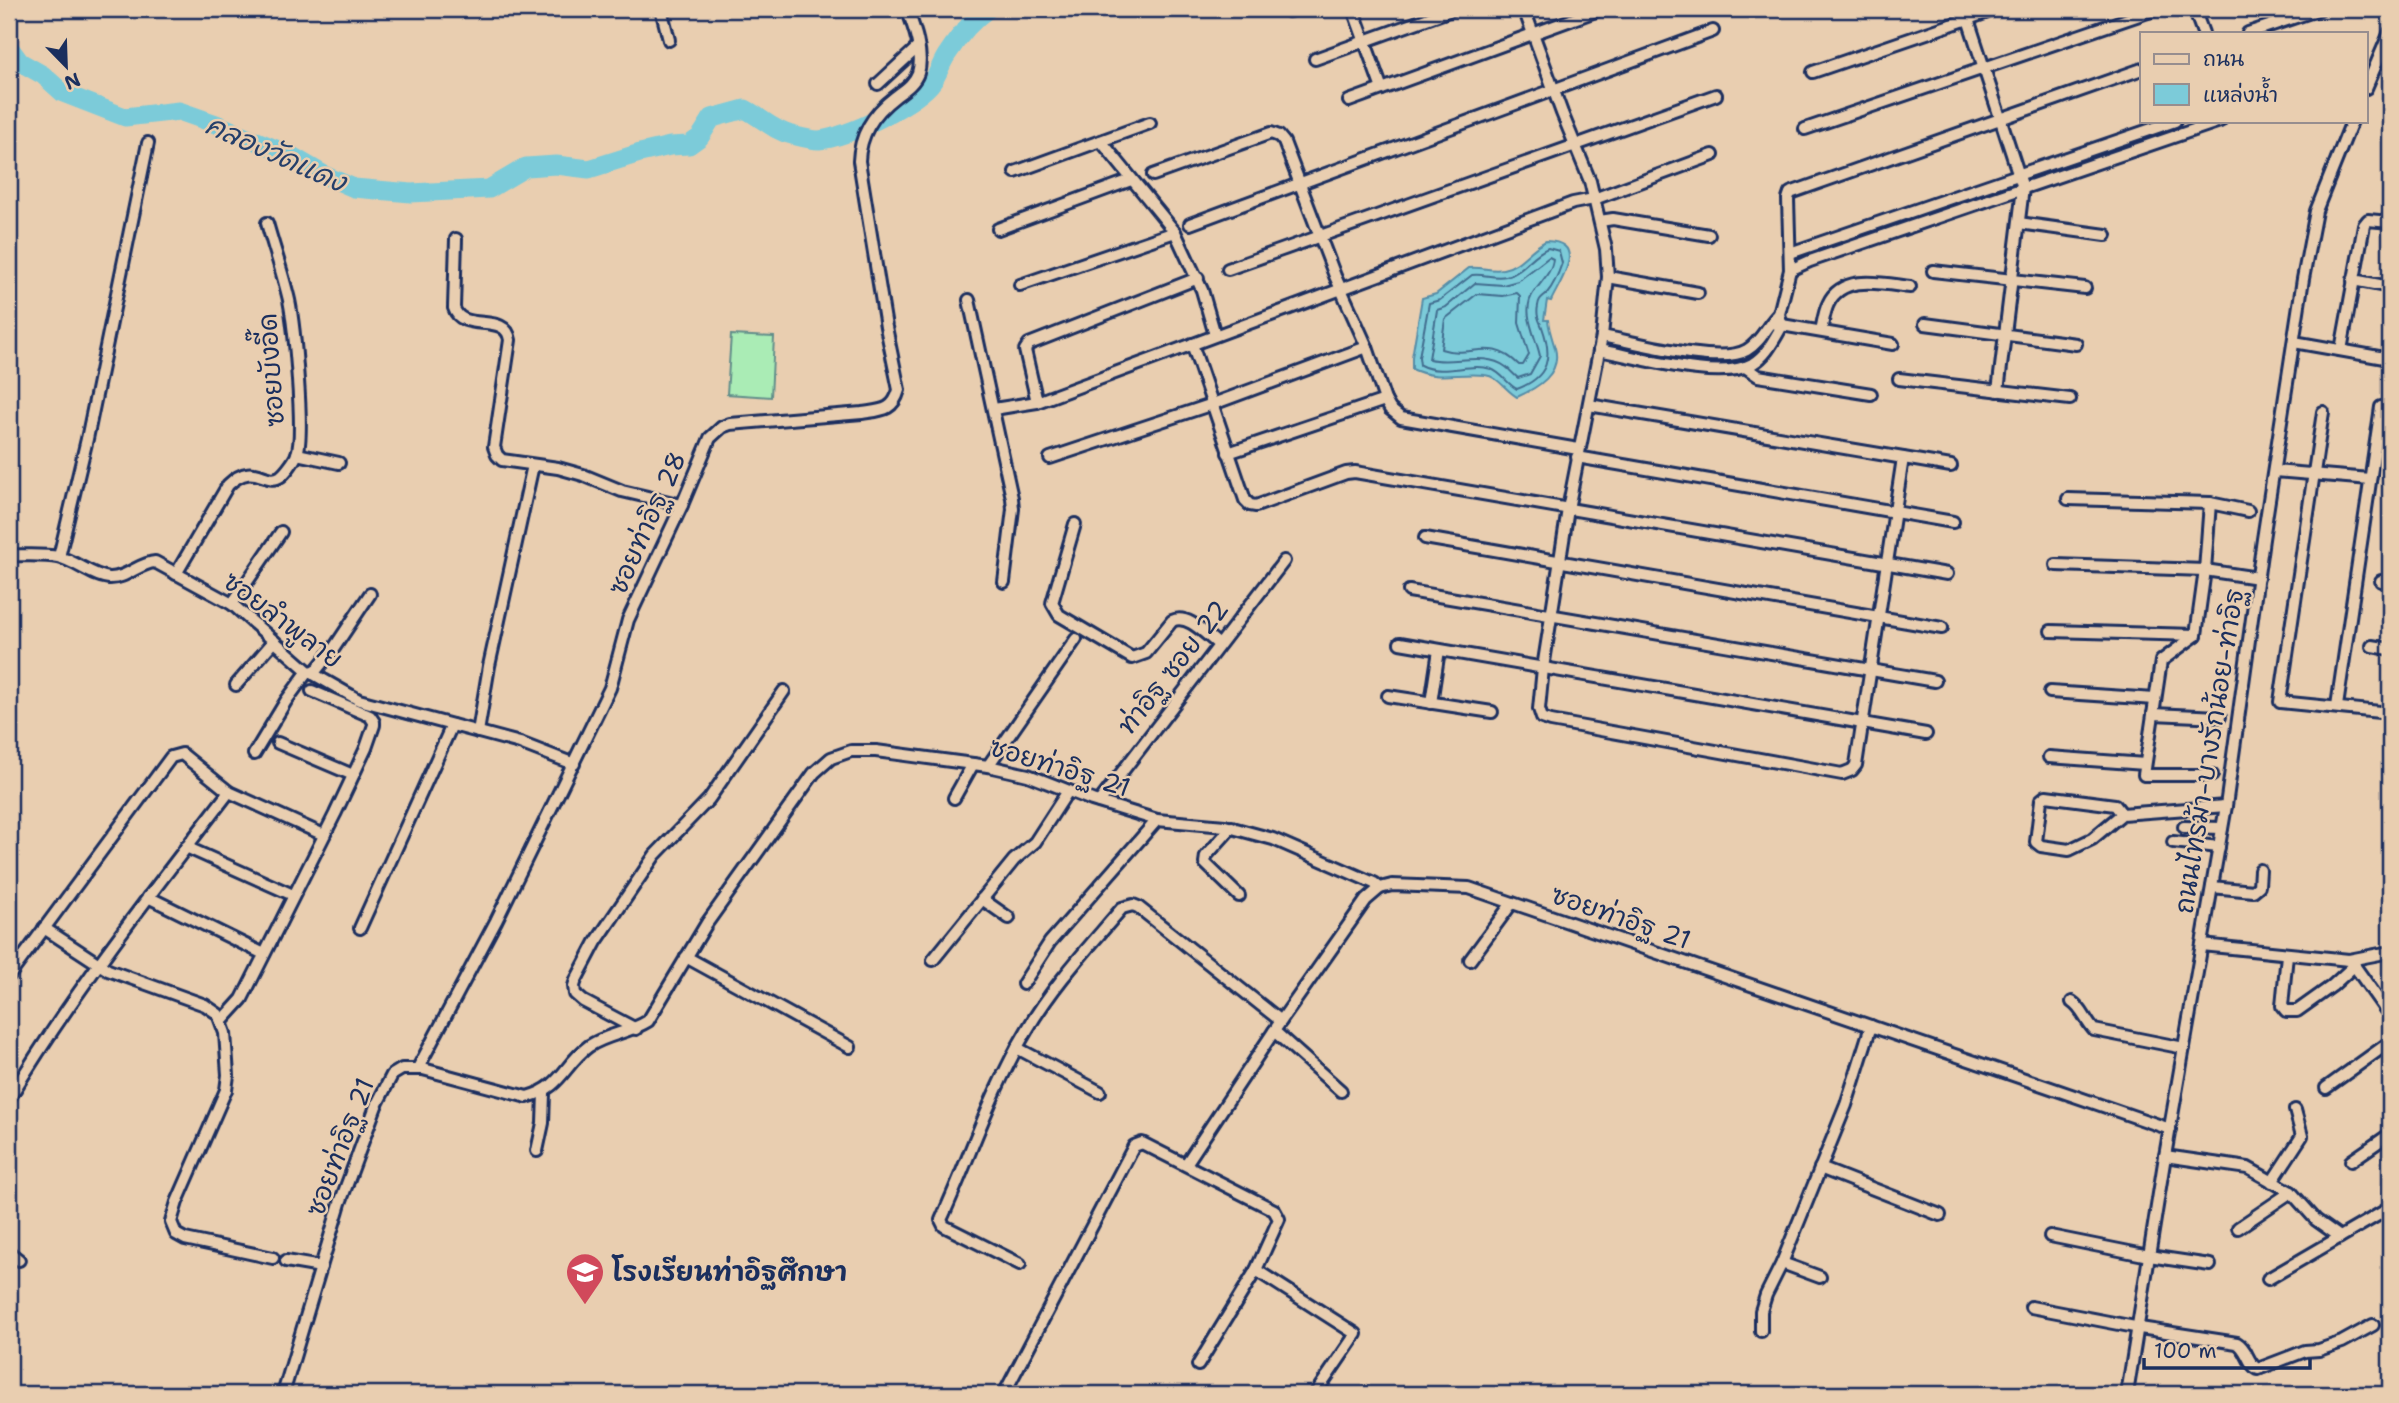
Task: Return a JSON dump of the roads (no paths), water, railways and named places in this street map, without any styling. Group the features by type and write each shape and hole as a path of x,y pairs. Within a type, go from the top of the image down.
{"street":[{"path":"661,9 669,40"},
{"path":"878,85 918,47 907,9"},
{"path":"1353,9 1382,89"},
{"path":"1315,59 1454,9"},
{"path":"1524,9 1590,181 1600,221 1608,277 1602,336 1567,509 1543,667 1539,709 1542,718 1550,722 1842,774 1852,770 1856,765 1903,458"},
{"path":"1349,101 1601,9"},
{"path":"1813,72 1997,9"},
{"path":"1805,130 2157,9"},
{"path":"2194,9 2203,32"},
{"path":"2251,32 2320,9"},
{"path":"1968,19 2023,188 1998,391"},
{"path":"1190,224 1713,31"},
{"path":"2368,80 2390,32"},
{"name":"ซอยท่าอิฐ 28","path":"418,1068 501,911 610,688 628,620 710,438 722,427 746,422 862,413 882,410 896,400 899,390 861,186 859,147 876,113 915,80 920,63 918,47"},
{"path":"2368,58 2379,57"},
{"path":"1599,350 1710,371 1724,372 1745,367 1767,353 1777,321 1790,271 1788,199 1795,190 2140,70"},
{"path":"1228,269 1716,95"},
{"path":"1015,172 1150,122"},
{"path":"1790,253 2172,122"},
{"path":"1790,271 1810,261 2217,122"},
{"name":"ถนนไทรม้า-บางรักน้อย-ท่าอิฐ","path":"2127,1394 2226,806 2274,471 2316,211 2352,122"},
{"path":"1153,175 1271,133 1279,135 1367,347 1385,400 1390,409 1402,418 1953,522"},
{"path":"1101,141 1175,232 1198,278 1215,335"},
{"path":"59,557 87,439 149,143"},
{"path":"994,409 1037,401 1573,203 1594,199 1713,155"},
{"path":"998,229 1131,180"},
{"path":"1600,221 1613,219 1709,235"},
{"path":"2341,350 2364,225 2368,220 2390,222"},
{"name":"ซอยบังอี๊ด","path":"177,574 228,485 238,475 251,473 272,479 280,477 297,454 300,425 289,302 267,223"},
{"path":"2019,223 2106,235"},
{"path":"1873,224 1879,238"},
{"path":"1020,285 1175,232"},
{"path":"456,239 456,316 462,320 503,326 509,332 494,447 497,455 502,460 583,475 622,491 682,505"},
{"path":"1933,271 2085,288"},
{"path":"1608,277 1698,293"},
{"path":"1037,401 1025,350 1029,344 1198,278"},
{"path":"2353,280 2390,287"},
{"path":"1821,331 1828,302 1849,286 1859,282 1910,287"},
{"path":"969,300 1013,509 1004,582"},
{"path":"1602,336 1725,357 1747,350 1777,321"},
{"path":"1777,321 1893,344"},
{"path":"1925,324 2076,344"},
{"path":"2294,342 2390,359"},
{"path":"1192,344 1228,453 1245,500 1250,505 1256,506 1355,472 1947,574"},
{"path":"1049,458 1213,404 1367,347"},
{"path":"1745,367 1758,376 1871,394"},
{"path":"1899,379 2070,399"},
{"path":"1228,453 1385,400"},
{"path":"1589,405 1951,466"},
{"path":"2337,706 2381,407"},
{"path":"2323,412 2280,702 2390,713"},
{"path":"297,454 339,463"},
{"path":"478,732 489,666 533,464"},
{"path":"2274,471 2370,478"},
{"path":"2068,499 2210,503 2248,511"},
{"path":"2210,503 2196,635 2161,661 2144,775 2212,775"},
{"path":"1075,524 1052,603 1059,615 1132,658 1146,653 1172,621 1178,618 1188,621 1218,644"},
{"path":"232,604 281,532"},
{"path":"1425,538 1942,628"},
{"name":"ซอยลำพูลาย","path":"9,555 59,557 109,578 118,577 147,562 155,562 232,604 310,673 359,700 520,743 574,764"},
{"name":"ท่าอิฐ ซอย 22","path":"1098,802 1284,561"},
{"path":"2056,565 2205,570 2258,578"},
{"path":"1409,591 1935,681"},
{"path":"254,754 286,701 334,648 370,594"},
{"path":"2051,631 2196,635"},
{"path":"988,766 1076,639"},
{"path":"236,685 274,641"},
{"path":"1400,643 1926,734"},
{"path":"2372,646 2390,649"},
{"path":"1431,703 1439,650"},
{"path":"222,1021 242,999 366,748 374,722 370,716 312,691"},
{"path":"636,1029 575,995 576,980 596,942 655,855 709,799 784,691"},
{"path":"2050,692 2155,699"},
{"path":"1388,696 1492,712"},
{"path":"2153,714 2220,718"},
{"path":"360,928 452,725"},
{"path":"278,743 353,775"},
{"name":"ซอยท่าอิฐ 21","path":"636,1029 648,1021 707,923 814,773 831,758 851,751 876,751 988,766 1028,775 1098,802 1157,820 1232,827 1273,839 1380,888 1392,885 1469,888 2170,1129"},
{"path":"9,976 172,757 183,754 229,792 324,835"},
{"path":"2049,757 2145,764"},
{"path":"954,798 973,764"},
{"path":"933,960 1014,860 1035,842 1068,791"},
{"path":"9,1099 44,1041 97,964 229,792"},
{"path":"2122,814 2115,805 2046,796 2041,800 2036,842 2041,846 2069,850 2092,839 2122,814 2226,806"},
{"path":"1023,984 1050,942 1157,820"},
{"path":"1232,827 1206,856 1205,863 1239,896"},
{"path":"2184,827 2222,828"},
{"path":"2173,842 2219,847"},
{"path":"186,847 293,895"},
{"path":"2212,887 2253,891 2259,886 2260,870"},
{"path":"1186,1164 1273,1031 1366,900 1380,888"},
{"path":"148,897 264,954"},
{"path":"982,899 1009,918"},
{"path":"1470,961 1512,903"},
{"path":"1020,1264 944,1226 941,1220 1017,1048 1051,992 1122,908 1133,905 1281,1021"},
{"path":"44,928 97,964 205,1005 218,1014 227,1047 226,1090 177,1202 171,1222 176,1234 185,1239 272,1258"},
{"path":"2202,945 2352,962 2390,953"},
{"path":"2287,955 2282,1006 2286,1011 2297,1012 2332,986 2352,962"},
{"path":"686,957 850,1047"},
{"path":"2352,962 2390,1016"},
{"path":"2072,1002 2080,1008 2087,1023 2094,1030 2184,1048"},
{"path":"1761,1331 1761,1311 1846,1105 1871,1026"},
{"path":"418,1068 527,1097 544,1093 587,1047 607,1036 636,1029"},
{"path":"1273,1031 1341,1091"},
{"path":"2326,1088 2390,1042"},
{"path":"1017,1048 1100,1092"},
{"name":"ซอยท่าอิฐ 21","path":"283,1394 344,1191 385,1084 397,1071 409,1067 418,1068"},
{"path":"537,1151 543,1123 544,1093"},
{"path":"2272,1182 2302,1136 2295,1110"},
{"path":"2351,1161 2390,1134"},
{"path":"1004,1394 1134,1146 1142,1143 1273,1210 1279,1219 1256,1269 1198,1365"},
{"path":"2165,1156 2248,1168 2291,1192 2316,1220 2340,1237"},
{"path":"1820,1168 1940,1215"},
{"path":"2238,1228 2291,1192"},
{"path":"2269,1279 2390,1209"},
{"path":"2050,1236 2210,1265"},
{"path":"9,1252 19,1260"},
{"path":"286,1261 321,1267"},
{"path":"1782,1263 1819,1277"},
{"path":"1256,1269 1356,1334 1315,1394"},
{"path":"2031,1307 2237,1343 2243,1347 2252,1366 2258,1369 2305,1351 2319,1350 2342,1342 2373,1325"}],"water":[{"path":"1546,241 1559,243 1566,248 1569,255 1565,273 1551,301 1547,300 1544,320 1548,320 1556,357 1555,365 1546,379 1517,397 1490,376 1430,375 1412,369 1422,298 1436,294 1469,268 1499,270 1509,267"}],"waterway":[{"name":"คลองวัดแดง","path":"9,47 20,62 43,75 63,93 125,117 179,111 290,155 326,176 354,188 411,193 489,189 526,167 556,165 589,169 640,153 689,145 700,137 712,118 745,109 779,131 819,140 831,138 880,118 925,90 961,35 988,9"}],"place":[{"name":"โรงเรียนท่าอิฐศึกษา","path":"585,1306"}]}
